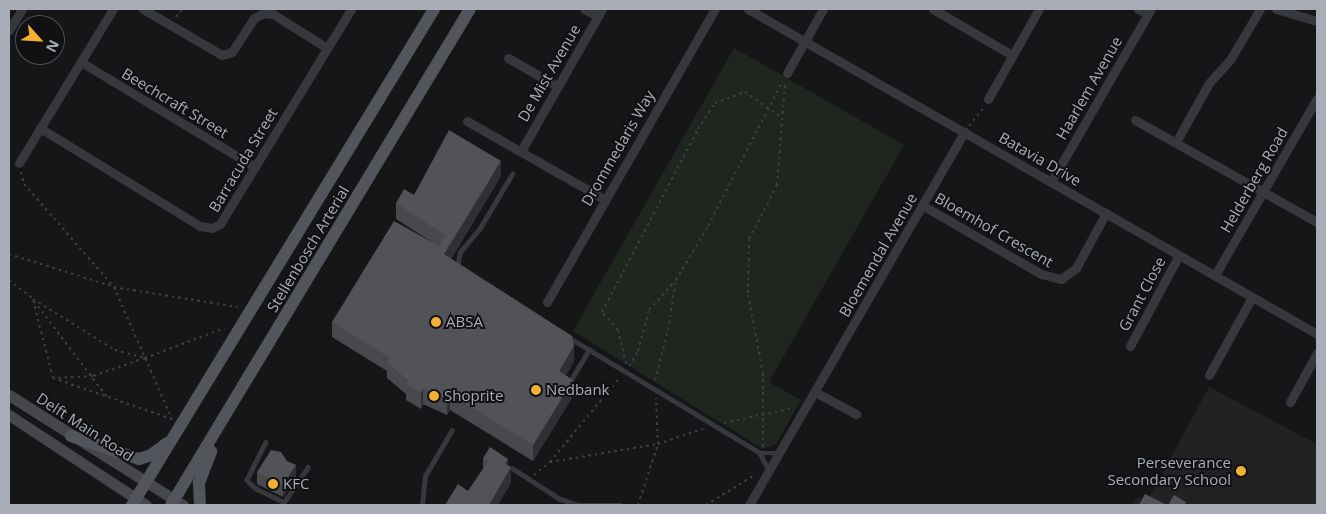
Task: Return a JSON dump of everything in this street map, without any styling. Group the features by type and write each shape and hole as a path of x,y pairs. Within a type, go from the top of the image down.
{"main road":[{"name":"Stellenbosch Arterial","path":"138,503 146,483 434,9"},
{"name":"Stellenbosch Arterial","path":"176,503 225,416 470,9"},
{"path":"200,505 198,483 225,416"},
{"path":"71,436 139,460 151,455 178,433"}],"street":[{"path":"9,30 22,9"},
{"path":"19,163 113,9"},
{"path":"143,9 222,55 232,52 254,18 264,13 273,14 327,48"},
{"name":"Barracuda Street","path":"40,128 204,228 212,228 220,224 351,9"},
{"path":"584,9 600,13"},
{"name":"Drommedaris Way","path":"547,302 604,199 715,9"},
{"name":"Batavia Drive","path":"748,9 1317,334"},
{"path":"786,73 823,9"},
{"path":"933,9 1012,55"},
{"path":"988,99 1039,9"},
{"path":"1138,9 1149,11"},
{"path":"1176,142 1209,84 1230,60 1260,9"},
{"path":"1276,9 1317,21"},
{"name":"Haarlem Avenue","path":"1051,182 1149,11"},
{"name":"De Mist Avenue","path":"520,151 600,13"},
{"path":"508,58 557,86"},
{"name":"Beechcraft Street","path":"81,62 255,167"},
{"name":"Helderberg Road","path":"1215,275 1264,189 1314,111 1317,98"},
{"path":"1135,120 1264,189 1317,222"},
{"path":"467,121 604,199"},
{"name":"Bloemendal Avenue","path":"749,505 964,132"},
{"name":"Bloemhof Crescent","path":"922,205 1041,274 1061,279 1076,268 1106,213"},
{"name":"Grant Close","path":"1130,346 1179,255"},
{"path":"1209,375 1252,297"},
{"path":"1290,402 1317,353"},
{"path":"815,392 856,414"},
{"name":"Delft Main Road","path":"9,395 176,503"},
{"path":"9,415 138,503"}],"lane":[{"path":"464,275 458,270 460,252 480,228 512,174"},
{"path":"564,335 760,453 769,470"},
{"path":"569,383 589,350"},
{"path":"422,505 425,476 452,430"},
{"path":"266,442 247,480 255,488 284,502 308,467"},
{"path":"760,453 780,453"},
{"path":"512,468 560,499 580,505 620,505"}],"path":[{"path":"529,479 550,462 625,371 638,352 649,310 676,280 704,233 766,108 786,73"},
{"path":"760,453 763,447 763,374 748,293 749,239 777,185 786,73"},
{"path":"625,371 626,358 618,330 602,312 634,246 698,129 715,103 745,92 781,117"},
{"path":"964,132 988,99"},
{"path":"19,163 24,184 114,287 172,419 53,378"},
{"path":"9,254 114,287 238,307"},
{"path":"9,280 32,299 115,350 145,358"},
{"path":"32,299 107,397"},
{"path":"32,299 53,378"},
{"path":"53,378 92,376 225,328"},
{"path":"550,462 658,444 713,425 797,407 804,411"},
{"path":"706,505 756,474 765,461"}],"shaded area":[{"path":"734,48 904,145 769,382 801,400 776,444 763,449 573,331"},
{"name":"Perseverance Secondary School","path":"1209,387 1317,444 1317,505 1133,505 1137,498 1148,500"}],"building":[{"path":"449,130 501,161 444,254 572,336 574,346 559,371 573,380 533,445 450,394 447,399 423,388 421,393 406,384 409,381 387,363 390,358 332,322 394,221 439,246 445,235 396,203 404,189 414,195"},
{"path":"490,447 508,459 505,464 511,467 489,505 445,505 458,484 468,491 488,461 483,458"},
{"path":"271,450 281,452 287,461 296,465 283,485 257,472"},
{"path":"1145,494 1167,505 1139,505"},
{"path":"1174,495 1186,502 1184,505 1168,505"}],"place":[{"name":"ABSA","path":"436,322"},
{"name":"Nedbank","path":"536,390"},
{"name":"Shoprite","path":"434,396"},
{"name":"Perseverance Secondary School","path":"1241,471"},
{"name":"KFC","path":"273,484"}]}
